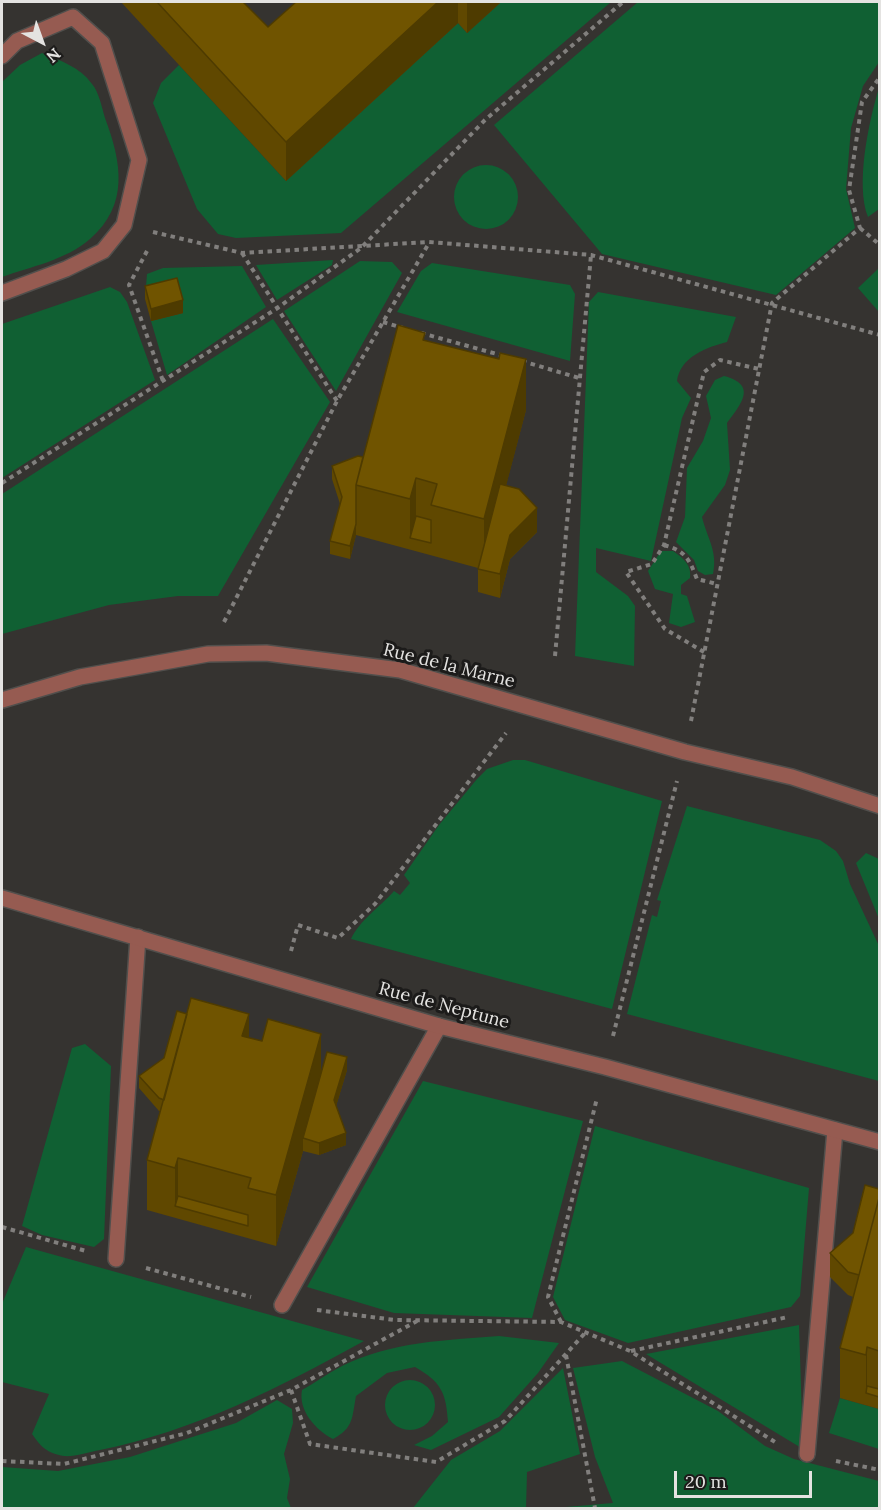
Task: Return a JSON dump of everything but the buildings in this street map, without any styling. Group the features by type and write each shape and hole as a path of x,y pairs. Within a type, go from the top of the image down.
{"street":[{"path":"2,56 17,40 73,17 102,43 139,160 124,225 103,251 66,269 2,293"},
{"name":"Rue de la Marne","path":"2,700 80,676 208,654 266,653 400,670 685,752 792,777 879,806"},
{"name":"Rue de Neptune","path":"2,898 439,1026 605,1067 879,1142"},
{"path":"116,1259 138,937"},
{"path":"282,1305 439,1026"},
{"path":"807,1454 835,1130"}],"path":[{"path":"2,483 276,309 361,248 485,120 623,2"},
{"path":"879,77 862,102 849,190 860,228 879,245"},
{"path":"124,225 242,253 361,248 429,242 591,255 772,303 879,335"},
{"path":"561,1323 548,1297 685,752 772,303 860,228"},
{"path":"157,233 129,285 163,381"},
{"path":"208,654 337,401 429,242"},
{"path":"242,253 337,401"},
{"path":"555,656 591,255"},
{"path":"383,322 405,328"},
{"path":"416,331 579,378"},
{"path":"704,652 665,628 626,572 652,564 664,545 704,372 720,360 759,369"},
{"path":"664,545 678,549 689,560 697,579 717,584"},
{"path":"284,980 298,925 338,938 375,904 528,705"},
{"path":"2,1227 282,1305 395,1320 561,1323 630,1351 787,1449 879,1470"},
{"path":"630,1351 819,1311"},
{"path":"2,1461 64,1464 187,1433 291,1390 418,1320"},
{"path":"291,1390 310,1444 436,1462 505,1421 585,1332"},
{"path":"566,1354 595,1509"}],"green space":[{"path":"501,2 611,2 341,233 236,238 218,234 197,209 153,103 161,83 179,65 286,181 458,23 467,33"},
{"path":"638,2 879,2 879,62 863,86 851,128 846,189 855,228 776,295 602,254 494,125"},
{"path":"42,53 76,69 97,91 118,167 116,198 103,226 80,246 48,262 2,277 2,82 20,65"},
{"path":"879,88 879,209 868,217 864,204 863,171 871,117"},
{"path":"486,165 498,167 509,174 516,185 518,197 516,209 509,220 498,227 486,229 474,227 463,220 456,209 454,197 456,185 463,174 474,167"},
{"path":"333,260 332,265 277,300 256,265"},
{"path":"360,261 392,262 402,273 336,391 284,311"},
{"path":"432,263 570,285 575,294 570,361 397,312 421,271"},
{"path":"242,266 266,307 167,375 151,321 183,313 145,299 147,274 163,268"},
{"path":"879,268 879,312 858,288"},
{"path":"110,287 120,292 127,302 155,380 2,478 2,324"},
{"path":"598,292 736,317 727,342 696,354 683,365 679,373 677,381 691,398 682,418 651,561 596,548 596,572 628,596 635,606 634,666 575,656 589,302"},
{"path":"273,319 330,402 218,596 178,596 109,605 2,634 2,494"},
{"path":"724,376 741,384 744,396 727,423 730,470 725,485 702,517 714,558 713,574 705,575 698,571 694,560 676,542 685,517 687,468 703,441 711,418 706,396 715,380"},
{"path":"661,551 673,551 688,566 690,578 681,585 681,594 687,596 695,622 681,627 669,623 673,594 655,589 648,571"},
{"path":"513,760 525,760 662,801 612,1009 351,939 364,920 394,891 400,895 410,883 404,875 439,825 477,779 487,769"},
{"path":"687,806 820,840 836,851 843,861 850,884 879,946 879,1081 627,1014 652,915 657,917 661,901 657,900"},
{"path":"866,853 879,859 879,919 856,863"},
{"path":"85,1044 111,1066 104,1239 94,1247 42,1235 22,1226 72,1048"},
{"path":"423,1081 583,1121 532,1318 394,1313 307,1287"},
{"path":"595,1126 809,1188 800,1296 791,1307 628,1343 565,1320 553,1297"},
{"path":"26,1247 364,1341 269,1391 203,1419 135,1442 77,1455 58,1455 45,1449 32,1434 49,1394 2,1382 2,1304"},
{"path":"799,1325 803,1449 646,1354"},
{"path":"499,1336 559,1343 538,1373 499,1417 431,1450 414,1445 432,1436 448,1422 446,1403 436,1383 415,1367 387,1373 356,1396 351,1421 345,1431 333,1439 315,1425 303,1405 302,1390 360,1358 399,1347"},
{"path":"622,1361 718,1411 765,1446 794,1459 879,1481 879,1508 554,1508 613,1503 595,1457 573,1368"},
{"path":"563,1368 580,1454 527,1472 526,1508 413,1508 451,1460 500,1431"},
{"path":"410,1380 428,1387 435,1405 428,1423 410,1430 392,1423 385,1405 392,1387"},
{"path":"840,1398 879,1409 879,1449 829,1433"},
{"path":"277,1400 292,1409 293,1423 284,1454 290,1479 287,1498 291,1508 2,1508 2,1467 58,1471 130,1457 236,1423"}]}
